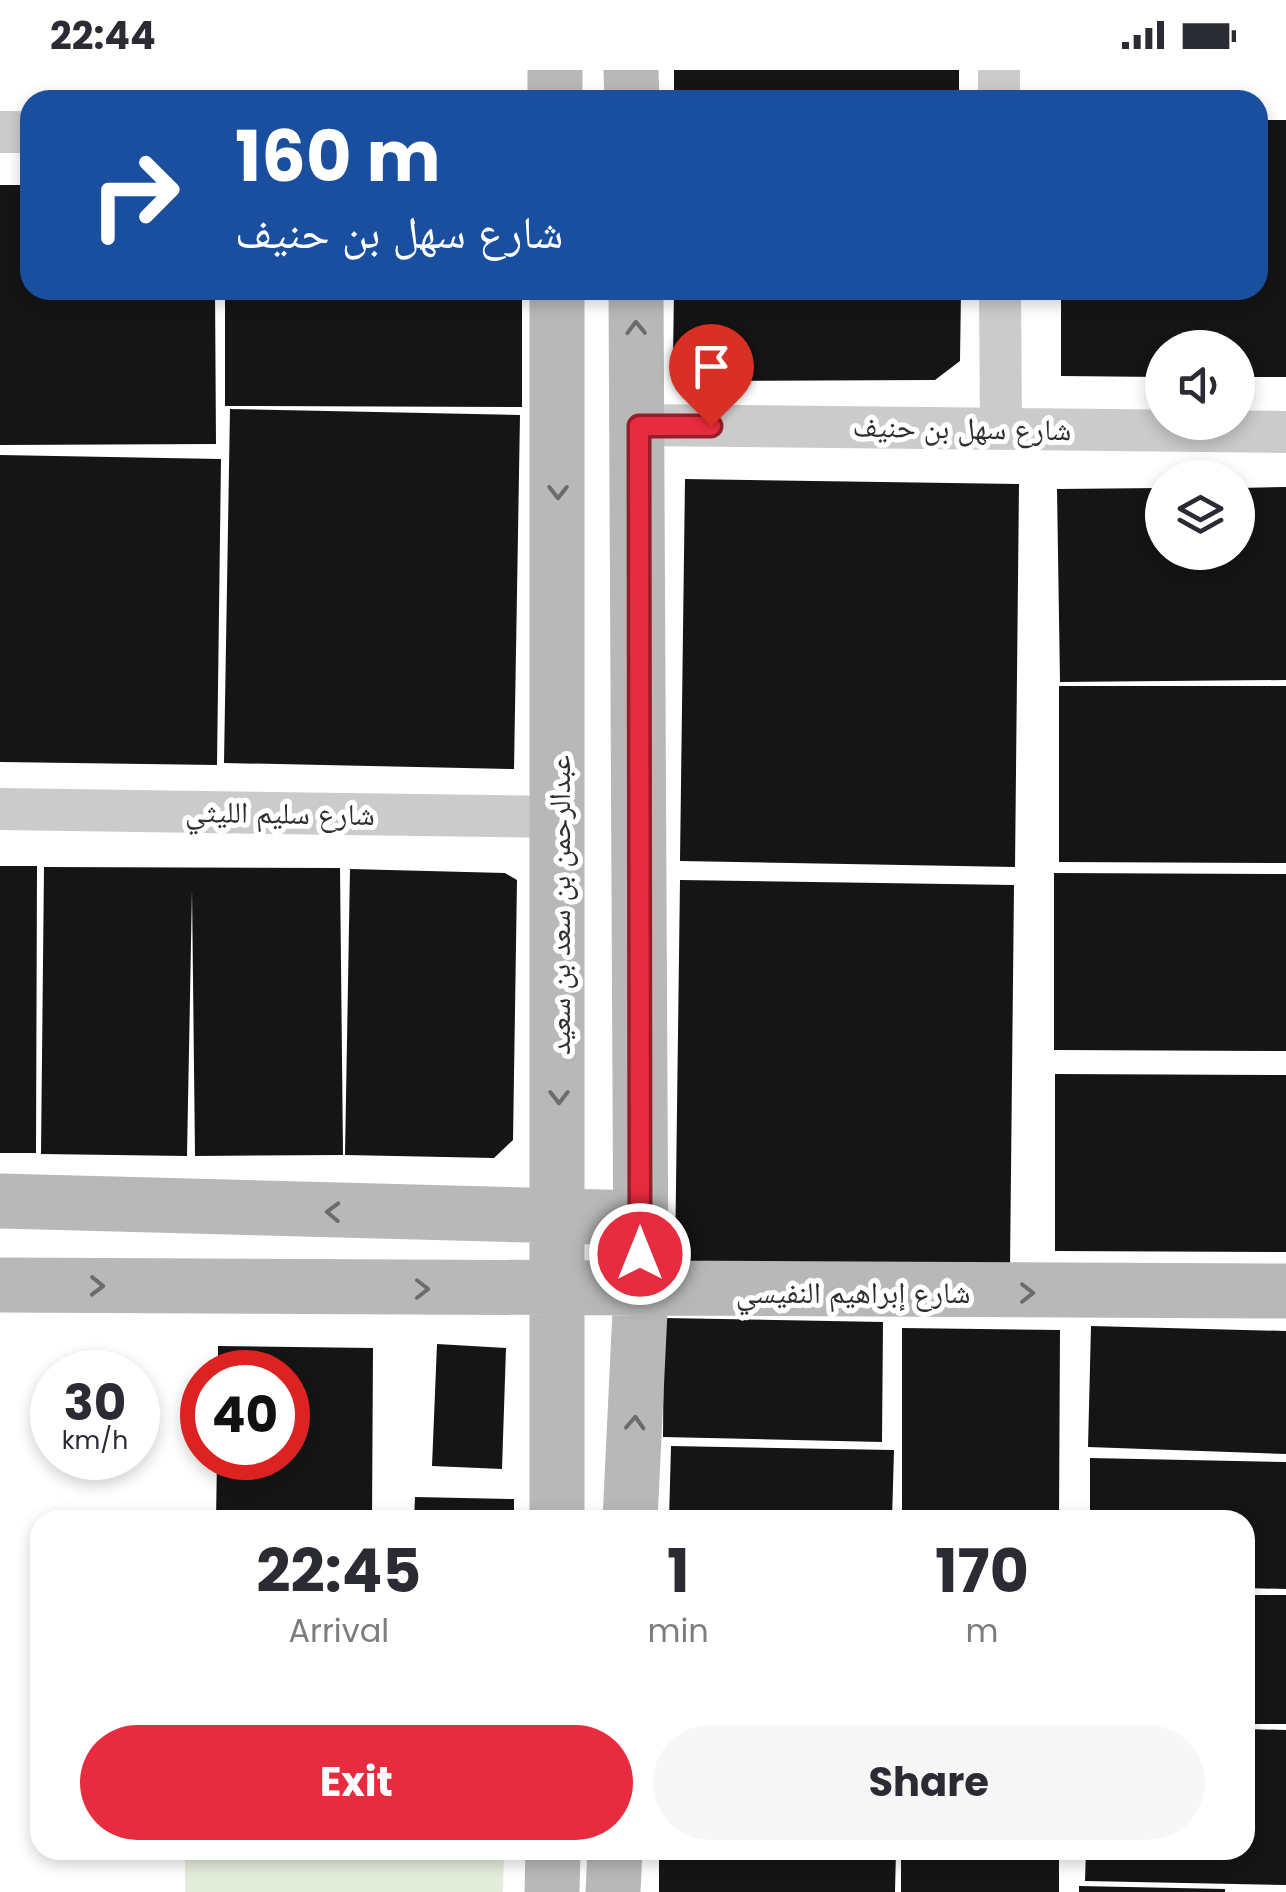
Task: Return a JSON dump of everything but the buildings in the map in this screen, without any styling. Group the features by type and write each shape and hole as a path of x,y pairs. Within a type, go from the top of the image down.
{"street":[{"name":"عبدالرحمن بن سعد بن سعيد","path":"556,300 560,816 557,1510"},
{"path":"630,1510 641,1290 636,300"},
{"path":"1000,300 1001,429"},
{"path":"557,410 639,417"},
{"name":"شارع سهل بن حنيف","path":"639,417 1001,429 1286,432"},
{"name":"شارع سليم الليثي","path":"0,809 560,816"},
{"path":"0,1202 640,1218"},
{"name":"شارع إبراهيم النفيسي","path":"0,1284 1286,1291"},
{"path":"552,1892 553,1860"},
{"path":"613,1892 615,1860"}],"green space":[{"path":"185,1860 504,1860 503,1892 185,1892"}],"route":[{"path":"640,1254 639,426 711,426"}]}
